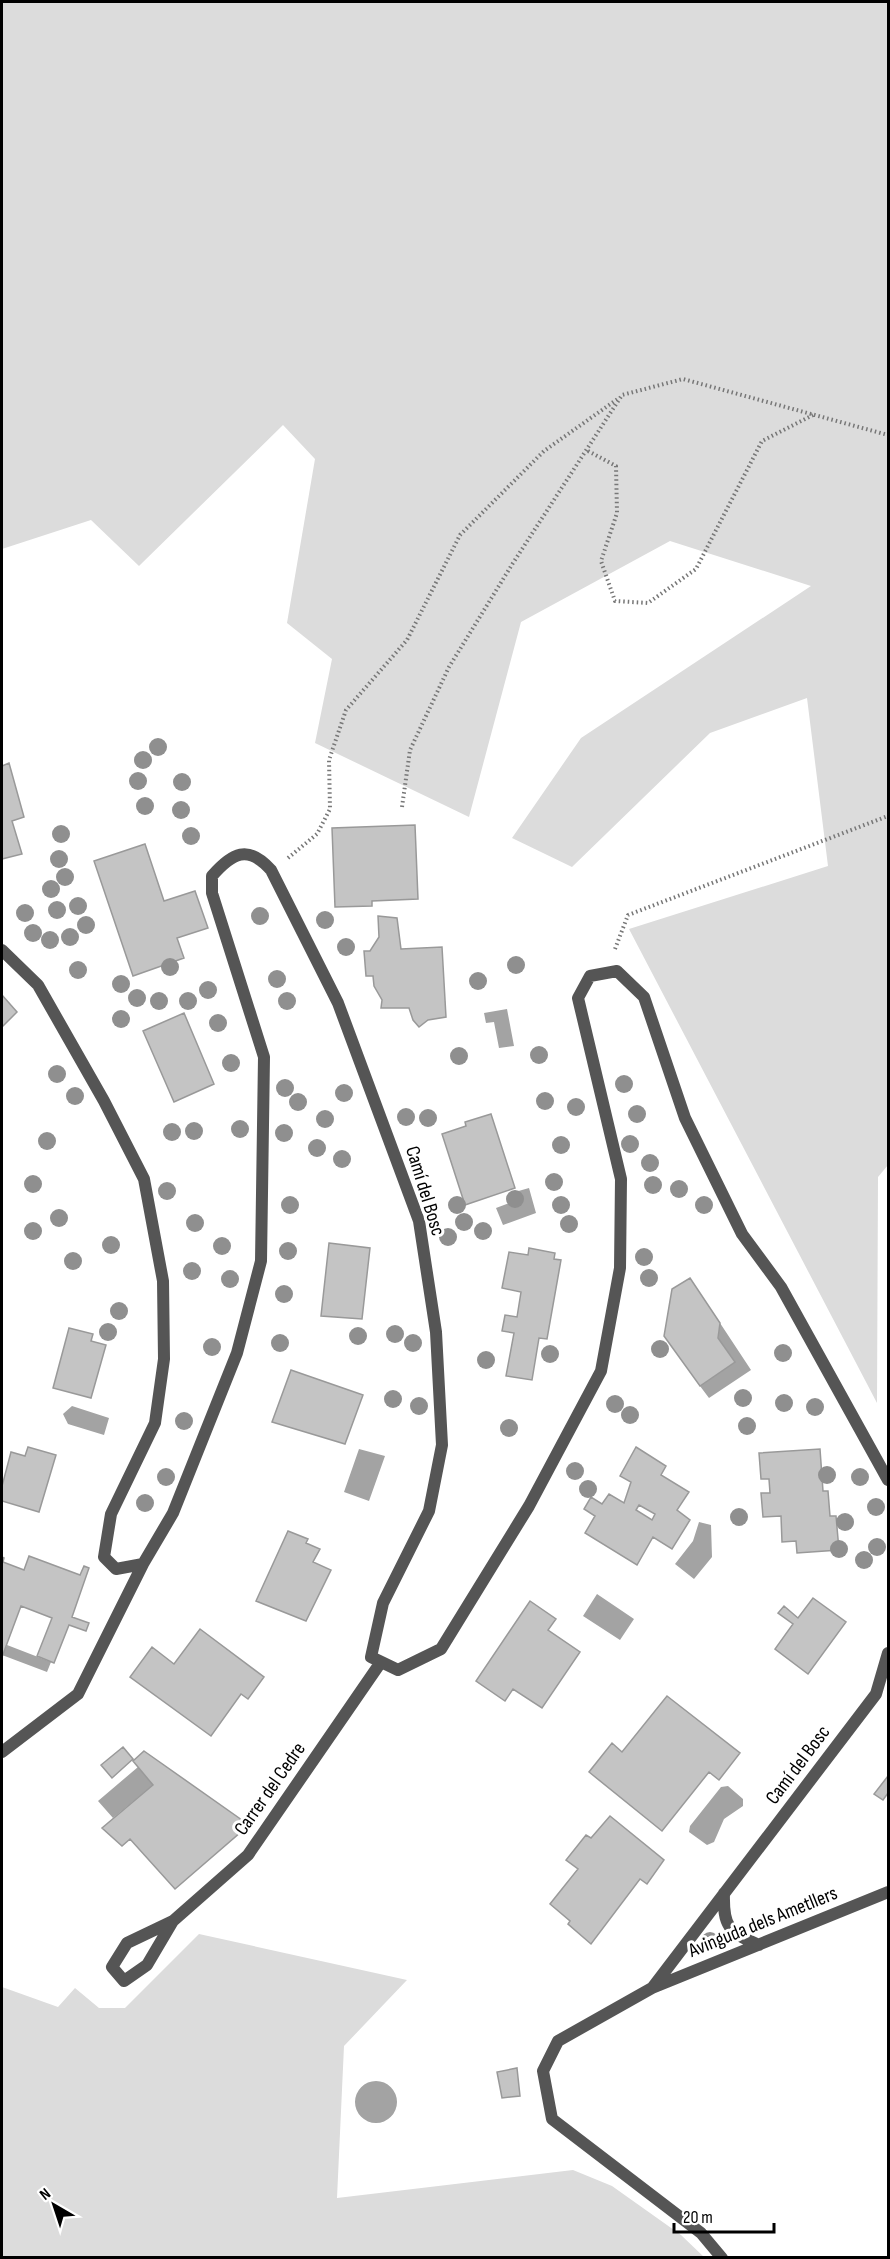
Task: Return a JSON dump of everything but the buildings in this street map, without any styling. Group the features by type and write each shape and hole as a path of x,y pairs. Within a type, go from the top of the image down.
{"street":[{"path":"2,1752 78,1694 143,1564 173,1513 237,1353 261,1261 264,1057 212,893 212,876 232,856 244,854 261,858 271,870"},
{"name":"Camí del Bosc","path":"271,870 338,1003 419,1221 436,1332 442,1445 429,1511 383,1603 371,1657 381,1662"},
{"path":"2,950 38,985 104,1101 144,1179 164,1281 164,1359 154,1423 111,1514 104,1557 116,1569 143,1564"},
{"path":"381,1662 399,1670 441,1649 529,1506 601,1371 620,1268 621,1179 578,998 590,976 617,971 644,997 686,1118 742,1234 781,1287 888,1480"},
{"name":"Camí del Bosc","path":"652,1988 876,1694 888,1653"},
{"name":"Carrer del Cedre","path":"173,1921 147,1965 124,1981 112,1967 127,1943 173,1921 248,1855 381,1662"},
{"name":"Avinguda dels Ametllers","path":"722,2258 701,2234 552,2119 543,2071 558,2042 652,1988 888,1892"},
{"path":"724,1893 723,1917 731,1930 759,1944"}],"path":[{"path":"271,870 317,834 330,809 329,760 346,710 407,640 460,535 544,451 622,395 683,379 888,435"},
{"path":"402,807 410,750 449,667 513,563 588,451 622,395"},
{"path":"588,451 616,466 617,513 601,561 615,601 648,603 696,569 762,441 814,415"},
{"path":"617,971 615,950 628,915 888,816"}],"shaded area":[{"path":"2,2 888,2 888,1165 878,1177 877,1403 629,929 828,866 807,698 710,733 572,867 512,838 581,738 811,586 670,541 521,622 469,817 315,743 332,659 287,623 315,459 283,425 139,566 91,520 2,549"},
{"path":"507,1009 514,1046 499,1048 494,1022 486,1023 484,1013"},
{"path":"529,1188 536,1213 503,1225 496,1208 517,1200 515,1192"},
{"path":"720,1323 751,1370 709,1398 700,1386 735,1362 718,1338"},
{"path":"72,1406 109,1418 104,1435 68,1424 63,1414"},
{"path":"359,1449 385,1456 369,1501 344,1492"},
{"path":"699,1522 711,1525 712,1557 694,1579 675,1564 693,1541"},
{"path":"597,1594 634,1619 620,1640 583,1616"},
{"path":"7,1645 51,1662 47,1672 2,1655"},
{"path":"138,1767 153,1785 113,1818 98,1801"},
{"path":"728,1786 743,1799 743,1806 724,1819 714,1842 707,1845 689,1832 690,1826 721,1787"},
{"path":"199,1934 407,1980 344,2046 337,2198 573,2170 612,2186 681,2235 704,2257 2,2257 2,1987 58,2007 75,1988 99,2008 125,2008"},
{"path":"376,2081 391,2087 397,2102 391,2117 376,2123 361,2117 355,2102 361,2087"}]}
